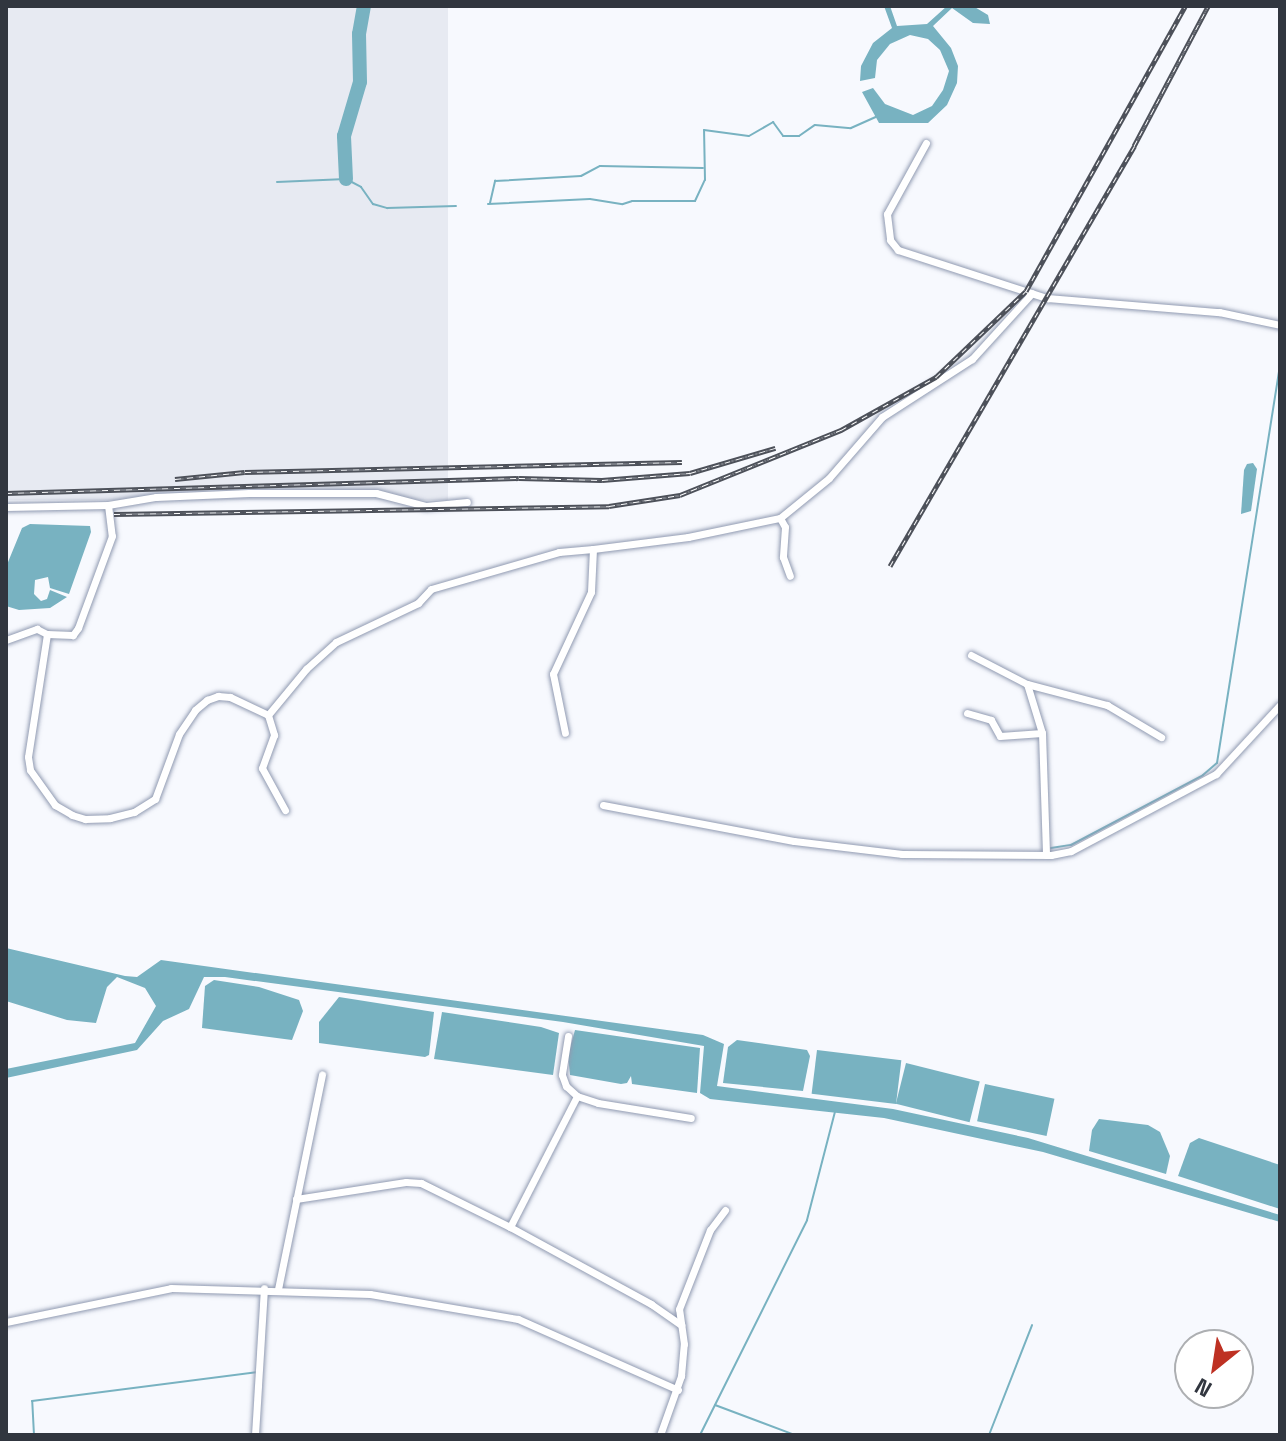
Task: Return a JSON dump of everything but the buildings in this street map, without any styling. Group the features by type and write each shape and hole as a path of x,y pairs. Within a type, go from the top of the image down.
{"street":[{"path":"926,143 887,214 890,240 898,250 1059,300 1219,312 1280,325"},
{"path":"268,715 306,669 336,642 418,603 431,589 559,552 688,537 780,518 829,478 882,417 972,359 1032,293"},
{"path":"6,507 108,505 156,497 249,493 376,493 426,506 467,502"},
{"path":"6,640 37,629 47,634 73,635 112,536 108,505"},
{"path":"780,518 785,527 783,557 790,576"},
{"path":"565,733 553,674 591,592 593,549"},
{"path":"47,634 28,757 30,770 55,805 85,819 110,818 134,812 155,799 179,734 195,710 218,696 230,697 268,715 274,735 262,768 285,810"},
{"path":"971,655 1027,684 1107,705 1161,737"},
{"path":"1027,684 1042,733 1046,855"},
{"path":"603,805 794,841 902,854 1046,855 1071,851 1216,774 1280,705"},
{"path":"967,713 991,720 1000,736 1042,733"},
{"path":"568,1036 562,1075 566,1086 577,1096 598,1103 691,1118"},
{"path":"278,1289 322,1074"},
{"path":"510,1227 577,1096"},
{"path":"296,1199 406,1182 421,1183 510,1227 651,1304 681,1325"},
{"path":"660,1435 678,1390 684,1344 679,1309 702,1249 725,1210"},
{"path":"255,1435 264,1288"},
{"path":"6,1322 161,1289 264,1288 370,1294 518,1319 678,1390"}],"shaded area":[{"path":"6,6 448,6 448,500 6,500"}],"water":[{"path":"884,6 890,6 897,26 927,24 947,6 973,6 988,15 990,24 973,23 952,8 933,26 951,48 958,66 957,83 947,105 928,123 879,123 862,92 873,88 885,104 913,115 932,106 943,90 949,71 940,50 928,39 910,35 890,44 877,60 875,78 860,81 861,66 873,43 892,28"},
{"path":"1253,463 1257,469 1251,511 1241,514 1244,470 1247,464"},
{"path":"30,524 90,526 91,532 69,594 50,588 48,577 35,580 34,594 41,601 47,599 50,590 67,597 50,608 19,610 6,606 6,567 22,528"},
{"path":"6,948 125,976 137,977 161,960 703,1035 724,1044 717,1086 893,1109 1028,1138 1280,1215 1280,1222 1043,1152 884,1118 710,1099 700,1093 704,1046 563,1022 225,977 204,977 189,1009 163,1021 137,1050 6,1078 6,1069 135,1043 156,1006 145,988 117,977 107,987 96,1023 67,1020 6,1001"},
{"path":"214,980 259,987 299,1000 303,1011 292,1040 202,1028 205,986"},
{"path":"339,997 434,1012 429,1055 425,1057 319,1043 319,1022"},
{"path":"442,1012 541,1027 559,1033 553,1075 434,1059"},
{"path":"575,1030 700,1048 697,1093 632,1084 631,1076 627,1083 621,1084 570,1075 568,1055"},
{"path":"737,1040 807,1050 810,1056 803,1091 723,1083 728,1047"},
{"path":"817,1050 901,1060 896,1104 812,1094"},
{"path":"906,1063 980,1081 970,1122 896,1104"},
{"path":"985,1084 1054,1099 1047,1136 977,1121"},
{"path":"1099,1119 1148,1125 1160,1132 1170,1156 1166,1174 1089,1151 1092,1130"},
{"path":"1199,1138 1280,1165 1280,1209 1178,1176 1190,1143"}],"waterway":[{"path":"346,179 344,136 360,82 359,34 364,6"},
{"path":"488,204 590,199 623,204 632,201 695,201 705,180 704,130 749,136 773,122 783,136 799,136 815,125 851,128 876,117"},
{"path":"490,203 495,181 581,176 600,166 703,168"},
{"path":"277,182 346,179 361,187 373,204 387,208 456,206"},
{"path":"1051,848 1071,845 1203,775 1217,763 1280,364"},
{"path":"700,1435 807,1220 835,1112"},
{"path":"989,1435 1032,1325"},
{"path":"34,1435 32,1401 257,1372"},
{"path":"715,1405 795,1435"}],"railway":[{"path":"114,514 609,506 680,495 841,430 936,377 1026,291 1185,6"},
{"path":"890,566 1134,146 1208,6"},
{"path":"6,493 519,478 602,480 690,473 775,448"},
{"path":"175,479 245,472 682,462"}]}
